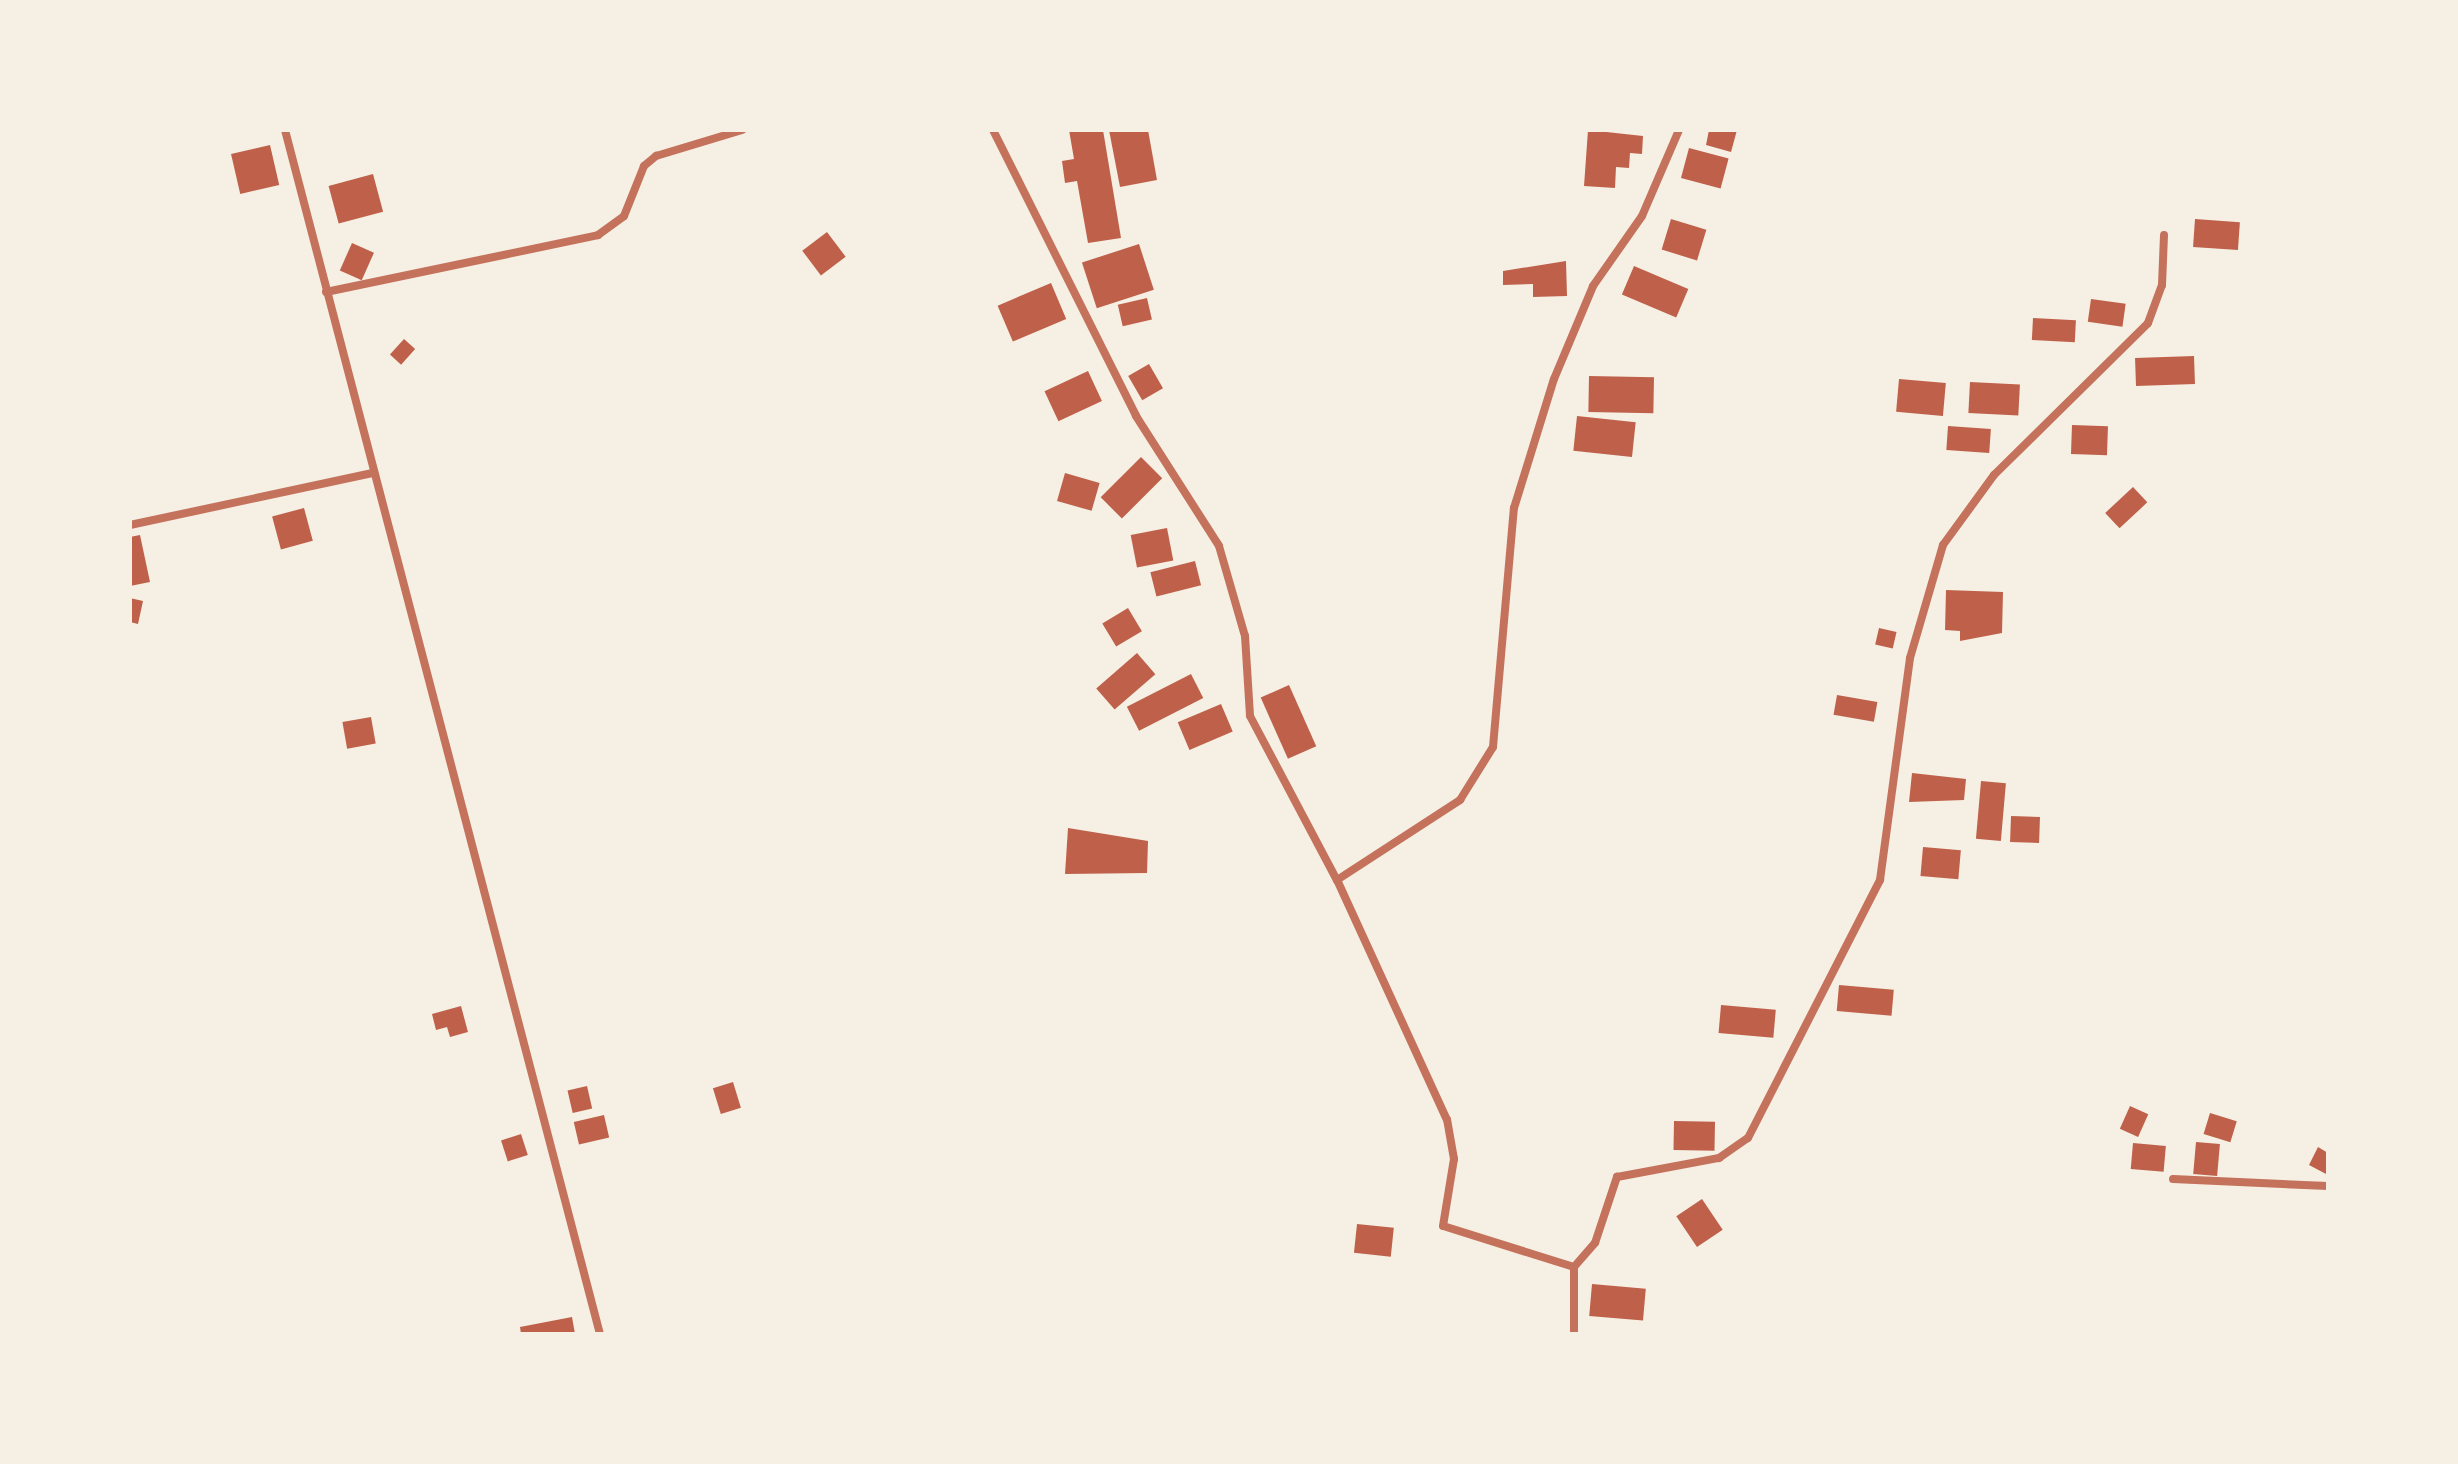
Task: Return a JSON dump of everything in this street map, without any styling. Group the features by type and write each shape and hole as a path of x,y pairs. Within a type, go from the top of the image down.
{"street":[{"path":"285,130 372,473 600,1334"},
{"path":"326,292 606,232 624,216 644,166 656,156 742,130"},
{"path":"993,130 1136,416 1219,546 1245,636 1250,716 1337,880 1447,1120 1454,1159 1443,1226 1574,1267"},
{"path":"1337,880 1460,800 1493,747 1514,508 1554,379 1593,286 1642,216 1679,130"},
{"path":"1574,1334 1574,1267 1595,1243 1617,1177 1719,1158 1748,1138 1880,880 1910,658 1943,545 1994,475 2148,323 2162,285 2164,235"},
{"path":"130,525 372,473"},
{"path":"2173,1179 2328,1186"}],"building":[{"path":"1069,130 1103,130 1121,238 1088,243 1077,181 1065,183 1062,161 1074,159"},
{"path":"1109,130 1148,130 1157,180 1120,187"},
{"path":"1588,130 1643,136 1642,154 1630,153 1629,168 1616,167 1615,188 1584,186"},
{"path":"1709,130 1737,130 1731,152 1706,145"},
{"path":"270,145 279,185 240,194 231,154"},
{"path":"1689,148 1729,159 1721,189 1681,178"},
{"path":"373,174 383,212 339,224 329,186"},
{"path":"1671,219 1706,230 1697,260 1662,250"},
{"path":"2195,219 2240,222 2238,250 2193,247"},
{"path":"827,232 846,257 821,275 802,251"},
{"path":"352,243 374,253 362,280 340,270"},
{"path":"1139,244 1154,290 1097,308 1082,263"},
{"path":"1566,261 1567,296 1533,297 1533,284 1503,285 1503,271"},
{"path":"1634,266 1688,289 1676,318 1622,295"},
{"path":"1051,283 1066,319 1013,342 998,306"},
{"path":"1147,298 1152,319 1123,326 1118,305"},
{"path":"2091,299 2126,304 2122,327 2088,322"},
{"path":"2033,318 2076,320 2075,342 2032,340"},
{"path":"404,339 415,349 401,365 390,355"},
{"path":"2194,356 2195,384 2136,386 2135,358"},
{"path":"1149,364 1163,388 1142,400 1128,376"},
{"path":"1088,371 1102,401 1058,421 1044,391"},
{"path":"1589,376 1654,377 1653,413 1588,412"},
{"path":"1899,379 1946,383 1943,416 1896,412"},
{"path":"1970,382 2020,385 2018,416 1968,413"},
{"path":"1577,416 1636,422 1632,457 1573,451"},
{"path":"2072,425 2108,426 2107,455 2071,454"},
{"path":"1948,426 1991,429 1989,453 1946,450"},
{"path":"1141,457 1162,478 1122,519 1101,497"},
{"path":"1065,473 1100,483 1092,511 1057,501"},
{"path":"2133,487 2147,502 2120,528 2105,513"},
{"path":"304,508 313,541 281,549 272,517"},
{"path":"1167,528 1173,560 1137,567 1131,535"},
{"path":"140,535 150,582 130,586 130,537"},
{"path":"1195,561 1201,585 1156,596 1150,572"},
{"path":"1946,590 2003,592 2002,633 1960,641 1960,631 1945,630"},
{"path":"130,598 143,601 138,624 130,622"},
{"path":"1128,608 1142,631 1116,647 1102,623"},
{"path":"1879,628 1897,632 1893,649 1875,645"},
{"path":"1137,653 1155,674 1115,710 1096,688"},
{"path":"1191,674 1203,698 1139,731 1127,707"},
{"path":"1289,685 1316,746 1288,759 1261,698"},
{"path":"1837,695 1877,702 1874,722 1834,715"},
{"path":"1221,704 1233,732 1189,750 1178,722"},
{"path":"371,717 376,744 347,749 342,722"},
{"path":"1912,773 1966,779 1964,800 1909,802"},
{"path":"1981,781 2006,783 2001,841 1976,839"},
{"path":"2011,816 2040,817 2039,843 2010,842"},
{"path":"1068,828 1148,841 1147,873 1065,874"},
{"path":"1923,847 1961,850 1958,879 1920,876"},
{"path":"1839,985 1894,990 1892,1016 1837,1011"},
{"path":"1721,1005 1776,1010 1773,1038 1719,1033"},
{"path":"461,1006 468,1032 450,1037 447,1027 436,1030 432,1014"},
{"path":"733,1082 741,1108 721,1114 713,1088"},
{"path":"587,1086 592,1108 573,1113 568,1090"},
{"path":"2130,1106 2148,1114 2138,1137 2120,1129"},
{"path":"2210,1113 2237,1121 2230,1142 2204,1134"},
{"path":"604,1115 609,1137 579,1144 574,1122"},
{"path":"1674,1121 1715,1122 1714,1151 1673,1150"},
{"path":"521,1134 528,1155 508,1161 501,1140"},
{"path":"2196,1142 2220,1144 2217,1176 2193,1174"},
{"path":"2133,1143 2166,1146 2164,1172 2131,1169"},
{"path":"2318,1147 2328,1153 2328,1175 2309,1165"},
{"path":"1702,1199 1723,1230 1697,1247 1676,1216"},
{"path":"1357,1224 1394,1228 1391,1257 1354,1253"},
{"path":"1592,1284 1646,1289 1643,1321 1589,1316"},
{"path":"572,1317 575,1334 521,1334 520,1327"}]}
